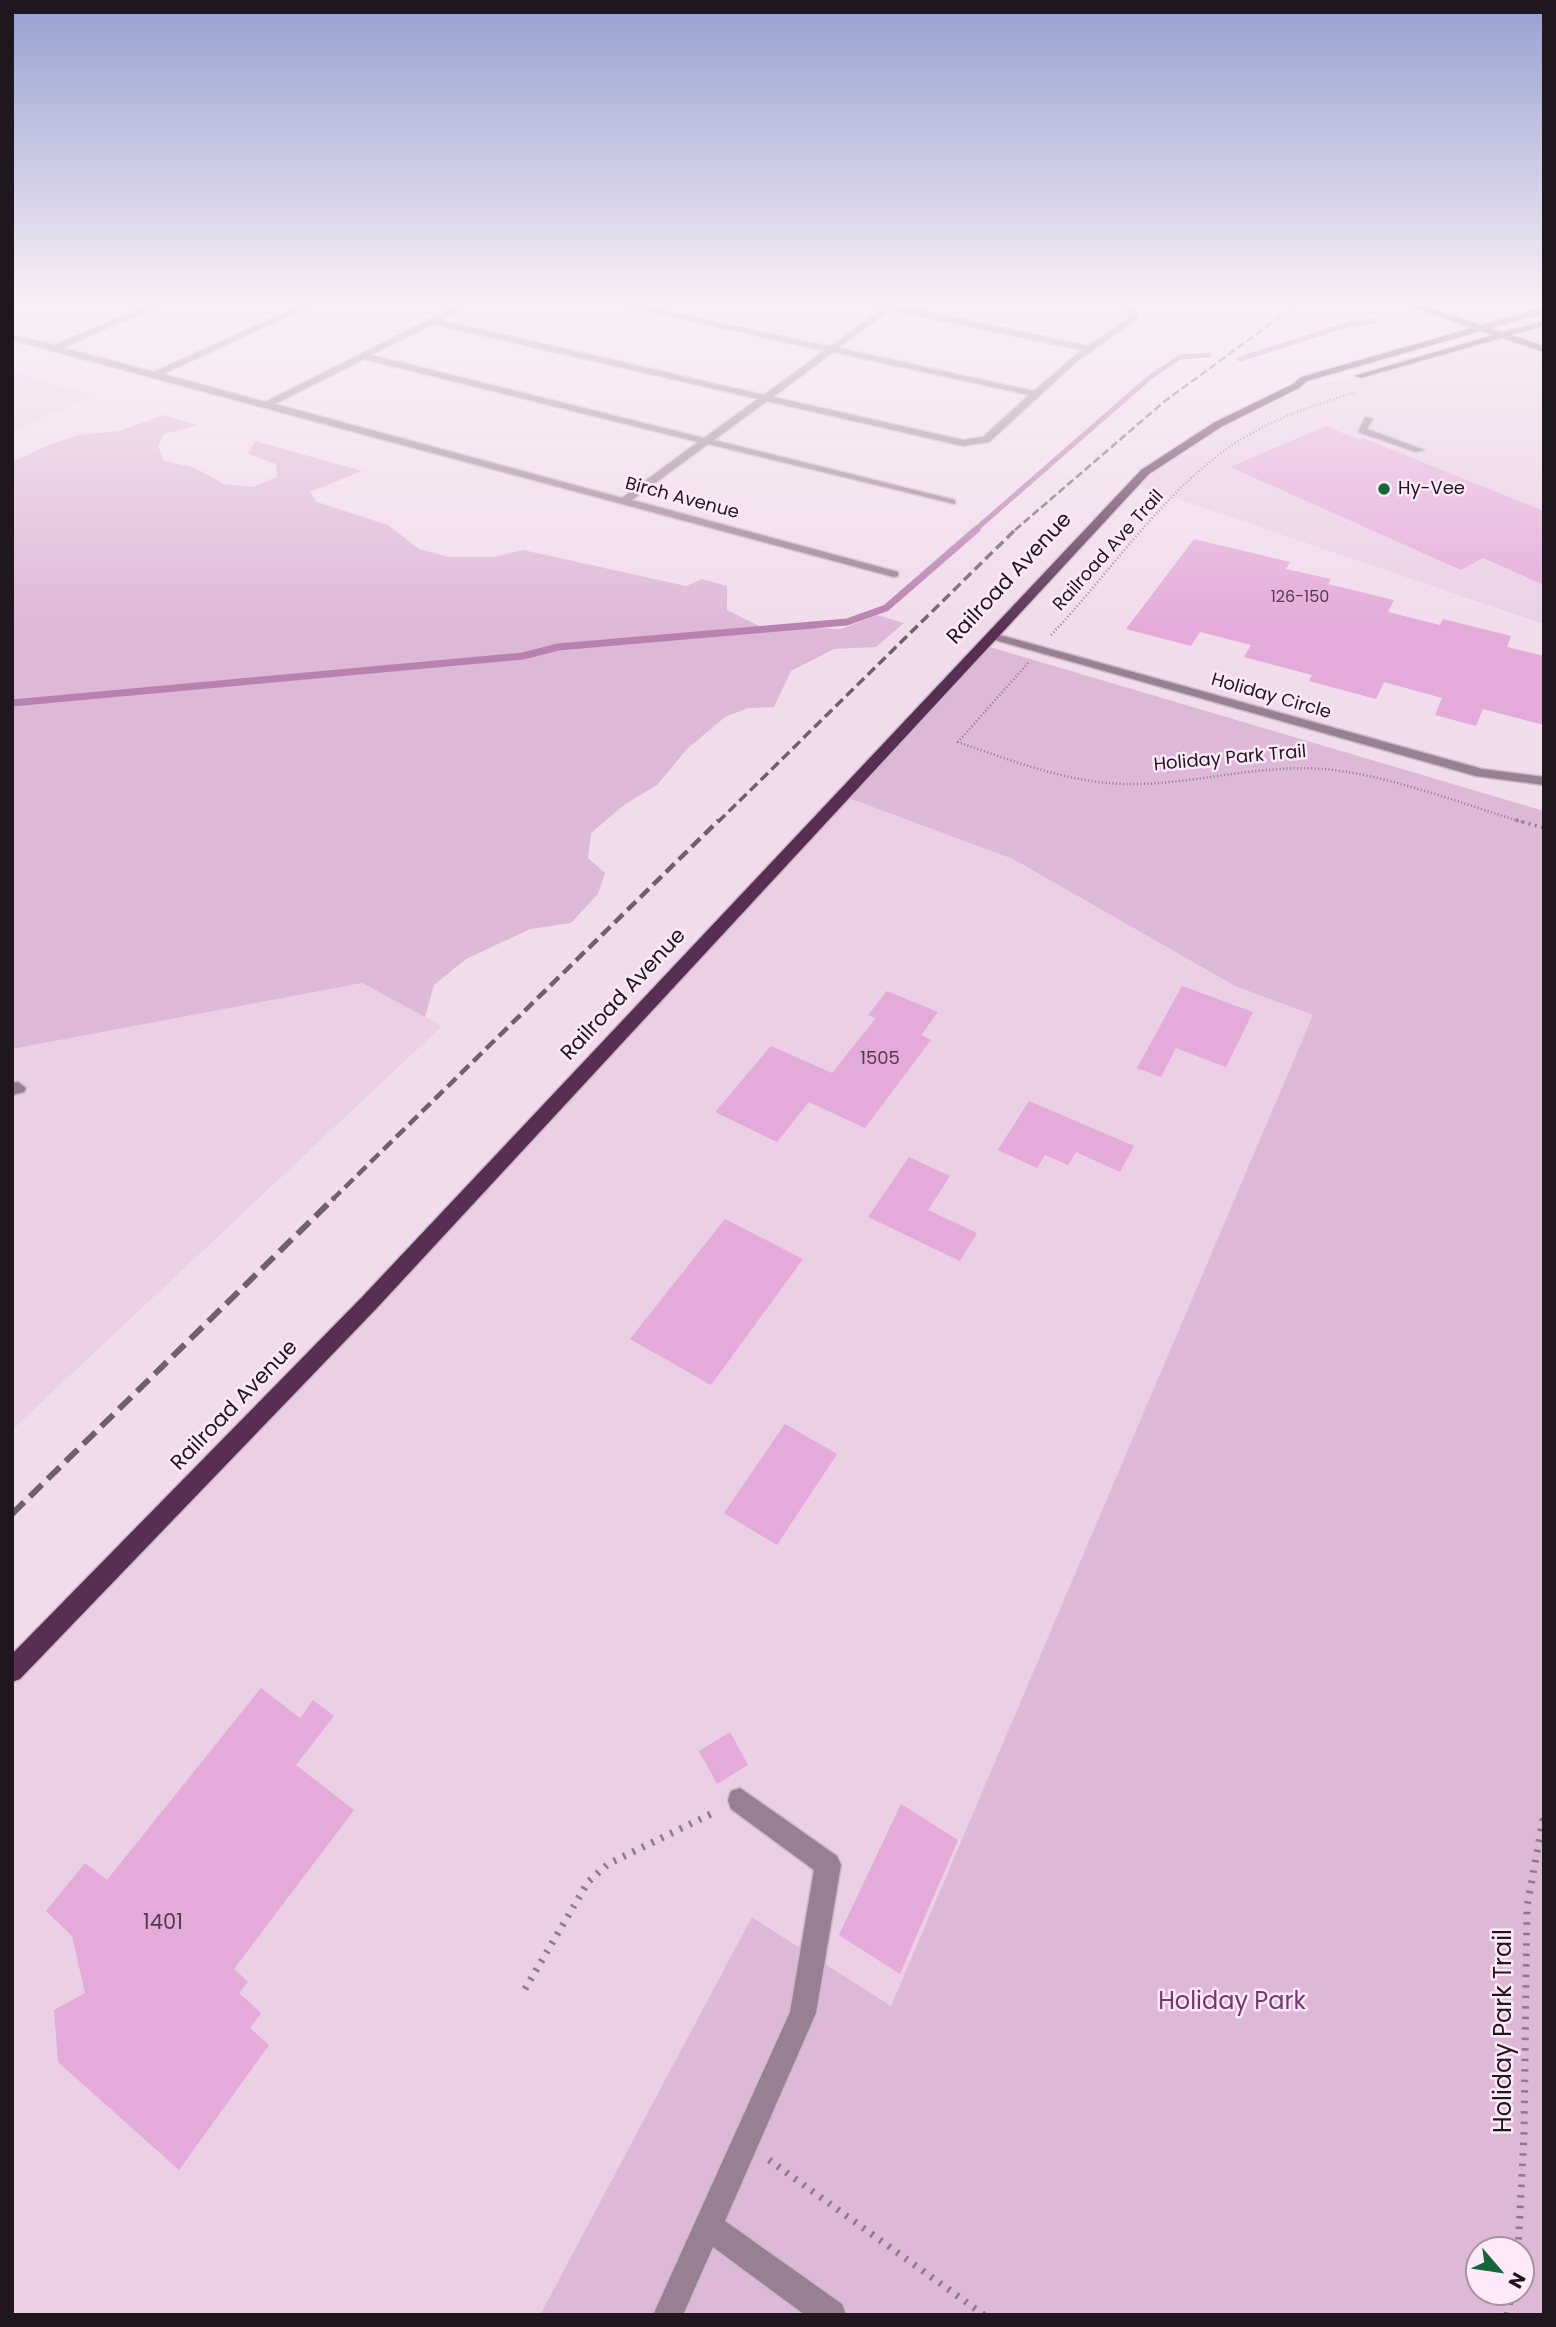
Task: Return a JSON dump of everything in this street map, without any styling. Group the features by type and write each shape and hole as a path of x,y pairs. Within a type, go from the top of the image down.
{"main road":[{"name":"Railroad Avenue","path":"12,1671 388,1283 1145,472 1188,440 1233,414"}],"street":[{"name":"Birch Avenue","path":"298,414 894,574"},
{"path":"595,414 950,502"},
{"path":"624,501 744,414"},
{"path":"831,414 952,442 986,440 1015,414"},
{"path":"1368,419 1361,430 1419,450"},
{"name":"Holiday Circle","path":"992,636 1481,773 1544,781"},
{"path":"668,2315 803,2013 828,1865 740,1800"},
{"path":"708,2226 831,2315"}],"path":[{"name":"Railroad Ave Trail","path":"1046,641 1203,469 1238,441 1270,424 1299,414"},
{"name":"Holiday Park Trail","path":"1034,655 958,742 1063,777 1099,782 1131,784 1275,767 1320,767 1348,771 1544,828"},
{"path":"525,1989 588,1882 608,1864 740,1800"},
{"name":"Holiday Park Trail","path":"1519,2236 1524,2137 1522,2009 1525,1902 1544,1814"},
{"path":"745,2143 984,2315"}],"shaded area":[{"path":"12,414 52,414 12,432"},
{"path":"1241,414 1544,414 1544,624 1133,484 1188,440"},
{"path":"843,796 1013,859 1235,986 1314,1014 891,2006 753,1917 540,2315 12,2315 12,1677"},
{"path":"362,983 442,1026 12,1430 12,1049"}],"green space":[{"path":"163,415 198,425 164,434 158,446 164,461 193,467 224,484 253,487 277,477 276,464 248,454 255,441 362,471 310,492 317,502 388,525 419,549 449,557 494,557 523,550 686,586 702,579 727,586 727,610 759,626 841,629 877,615 904,623 876,647 834,649 791,671 774,707 748,708 725,717 687,749 657,785 624,805 591,833 588,858 605,873 598,894 571,923 530,929 466,959 434,985 425,1017 362,983 12,1049 12,462 78,435 119,431"},
{"name":"Holiday Park","path":"983,645 1544,811 1544,2315 540,2315 752,1917 891,2006 1313,1015 1235,986 1013,859 843,796"}],"building":[{"name":"Hy-Vee","path":"1326,426 1359,440 1363,438 1544,511 1544,585 1483,558 1461,570 1230,467"},
{"path":"1194,539 1290,562 1286,569 1331,579 1328,584 1394,600 1388,612 1440,625 1443,619 1511,636 1507,647 1544,656 1544,725 1483,709 1476,726 1435,715 1442,698 1384,682 1376,699 1309,681 1312,675 1244,657 1251,645 1200,632 1191,646 1126,629"},
{"path":"1182,986 1253,1012 1226,1067 1176,1048 1161,1077 1137,1068"},
{"path":"887,991 938,1012 921,1035 931,1040 865,1128 809,1102 777,1142 715,1112 771,1046 832,1073 876,1018 868,1015"},
{"path":"1029,1101 1134,1146 1120,1172 1076,1152 1068,1165 1045,1155 1037,1168 998,1150"},
{"path":"909,1157 950,1176 928,1210 977,1233 960,1261 868,1217"},
{"path":"725,1219 803,1259 711,1385 630,1339"},
{"path":"785,1424 837,1454 777,1545 724,1513"},
{"path":"261,1688 300,1718 313,1700 334,1716 296,1765 354,1810 234,1969 248,1982 239,1993 261,2013 250,2028 269,2045 179,2170 58,2062 54,2010 85,1993 72,1936 46,1911 85,1863 107,1880"},
{"path":"730,1732 748,1765 717,1784 699,1751"},
{"path":"901,1804 958,1840 900,1974 839,1935"}],"waterway":[{"path":"975,530 1108,414"},
{"path":"12,703 523,656 558,647 847,622 886,608 977,529"}],"railway":[{"path":"1015,530 1150,414"},
{"path":"718,822 1016,529"},
{"path":"332,1200 719,820"},
{"path":"12,1514 334,1198"}],"place":[{"name":"Hy-Vee","path":"1384,489"}]}
